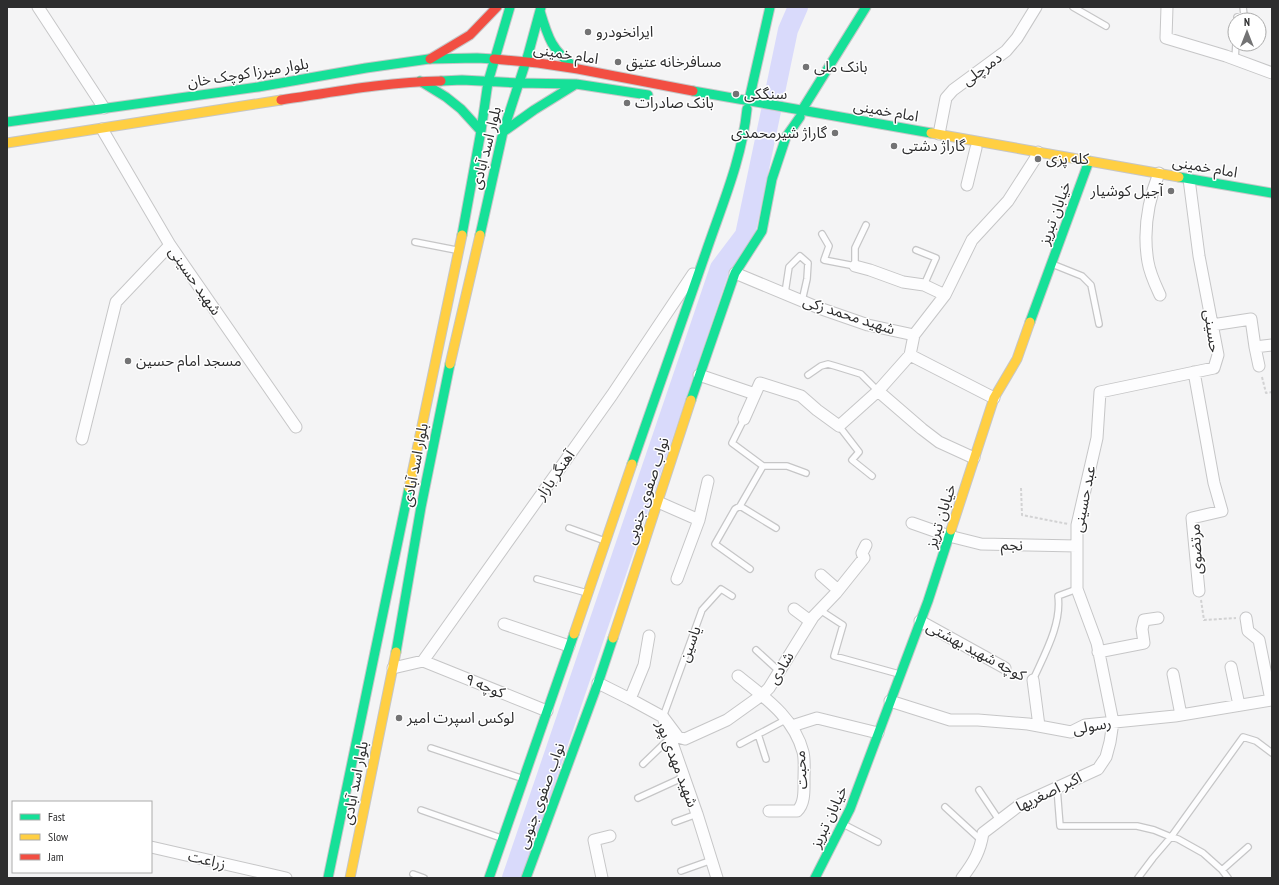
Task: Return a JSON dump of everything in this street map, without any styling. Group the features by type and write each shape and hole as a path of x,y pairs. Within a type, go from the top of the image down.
{"main road":[{"path":"429,59 470,35 497,7"},
{"name":"بلوار اسد آبادی","path":"350,878 368,739 481,131 488,82 510,7"},
{"name":"نواب صفوی جنوبی","path":"489,878 606,541 614,509 731,182 744,128 752,106 764,30 770,7"},
{"name":"نواب صفوی جنوبی","path":"526,878 598,683 699,375 735,273 762,231 772,179 786,137 797,113 866,7"},
{"path":"540,9 545,30 553,49 566,62 578,69"},
{"name":"بلوار اسد آبادی","path":"328,878 368,739 392,668 421,507 450,365 503,132 540,9"},
{"name":"بلوار میرزا کوچک خان","path":"7,122 258,87 429,59 494,59"},
{"name":"امام خمینی","path":"494,59 578,69 752,106 1158,176 1272,199"},
{"path":"347,72 351,74 354,79 352,89"},
{"path":"7,143 352,89 420,81 462,80 488,82"},
{"path":"420,81 446,97 461,109 481,131"},
{"name":"امام خمینی","path":"488,82 576,84 654,96"},
{"path":"503,132 534,110 576,84"},
{"name":"امام خمینی","path":"732,107 752,106"},
{"name":"امام خمینی","path":"939,138 976,148 1037,155"},
{"name":"خیابان تبریز","path":"815,878 850,809 920,621 994,398 1017,359 1088,164"},
{"name":"امام خمینی","path":"1190,182 1272,193"}],"street":[{"path":"38,7 104,108"},
{"path":"1167,7 1166,38 1272,73"},
{"name":"دمرچلی","path":"939,138 946,98 953,90 1006,51 1017,38 1035,8"},
{"name":"شهید حسینی","path":"102,129 170,245 296,427"},
{"path":"967,185 976,148"},
{"name":"شهید محمد زکی","path":"735,273 802,301 868,325 914,334 945,295 972,240 1008,202 1037,155"},
{"path":"1158,176 1150,204 1146,232 1148,262 1160,295"},
{"name":"حسینی","path":"1100,392 1214,368 1218,355 1200,256 1190,182"},
{"path":"82,439 116,302 170,245"},
{"name":"آهنگر بازار","path":"423,661 612,395 702,261"},
{"path":"855,266 903,282 924,285 945,295"},
{"path":"1212,325 1251,319 1255,347 1260,366"},
{"path":"744,419 760,383 801,396 839,426 878,391 910,355 914,334"},
{"path":"1255,347 1272,345"},
{"path":"910,355 994,398"},
{"name":"مرتضوی","path":"1194,372 1214,484 1222,511 1192,518 1199,591"},
{"path":"699,375 755,394"},
{"path":"878,391 939,442 974,458"},
{"name":"عبد حسینی","path":"1100,392 1097,438 1077,526 1077,589 1097,643 1113,722"},
{"path":"677,579 699,520 708,481"},
{"path":"658,502 699,520"},
{"name":"نجم","path":"912,523 949,536 981,544 1077,546"},
{"name":"شادی","path":"663,717 678,737 685,739 727,720 762,695 769,688 810,621 864,558 862,553 866,545"},
{"path":"821,575 838,590"},
{"path":"794,609 810,621"},
{"path":"1098,652 1144,643 1142,629 1144,620 1158,618"},
{"path":"1246,618 1248,631 1259,640 1272,700"},
{"name":"کوچه شهید بهشتی","path":"920,621 1005,668"},
{"path":"504,624 569,646"},
{"path":"630,699 644,666 649,636"},
{"path":"392,668 423,661"},
{"name":"کوچه ۹","path":"423,661 547,711"},
{"path":"1231,667 1239,705"},
{"path":"1173,674 1181,715"},
{"name":"محبت","path":"738,676 772,703 789,722 803,752 804,790 801,807 797,811 769,811"},
{"path":"1033,680 1038,726"},
{"name":"شهید مهدی پور","path":"598,683 663,717 697,814 717,878"},
{"name":"رسولی","path":"890,701 950,720 985,721 1038,726 1071,732 1085,725 1181,715 1272,700"},
{"path":"789,722 817,718 878,733"},
{"name":"اکبر اصغریها","path":"962,878 981,848 983,833 999,820 1021,804 1098,769 1106,757 1113,722"},
{"path":"602,878 594,840 610,836"},
{"name":"زراعت","path":"152,847 286,878"}],"lane":[{"path":"1073,7 1106,26"},
{"path":"1235,60 1236,52"},
{"path":"822,234 829,246 824,260 855,266 855,248 866,225"},
{"path":"415,242 459,250"},
{"path":"916,250 936,258 924,285"},
{"path":"785,293 788,267 800,256 808,263 807,279 802,301"},
{"path":"1052,264 1082,276 1091,285 1099,324"},
{"path":"808,375 821,366 828,364 861,374 878,391"},
{"path":"744,419 732,443 763,466 787,466 806,473"},
{"path":"839,426 859,452 852,460 872,476"},
{"path":"750,569 715,544 735,509 740,506 763,466"},
{"path":"740,506 776,528"},
{"path":"570,528 606,541"},
{"path":"537,579 588,593"},
{"name":"یاسین","path":"663,717 702,610 721,589 732,596"},
{"path":"1033,680 1050,643 1059,604 1058,596 1077,589"},
{"path":"820,610 843,625 834,656 900,675"},
{"path":"756,650 779,671"},
{"path":"740,744 758,734 789,722"},
{"path":"758,734 766,759"},
{"path":"1138,878 1171,837 1243,737 1256,741 1272,753"},
{"path":"643,764 670,738"},
{"path":"431,748 523,779"},
{"path":"638,798 684,778"},
{"path":"1057,787 1060,826 1137,826 1154,830 1171,837 1178,838 1203,853 1222,870 1228,878"},
{"path":"979,790 999,820"},
{"path":"945,807 982,841"},
{"path":"421,810 503,838"},
{"path":"675,822 697,814"},
{"path":"842,824 878,842"},
{"path":"1222,870 1248,848"},
{"path":"681,871 712,860"},
{"path":"413,874 424,878"}],"path":[{"path":"1260,366 1266,393 1272,392"},
{"path":"1021,488 1022,515 1077,526"},
{"name":"مرتضوی","path":"1199,591 1204,620 1246,618"},
{"name":"کوچه شهید بهشتی","path":"1005,668 1018,675 1033,680"}],"waterway":[{"path":"512,878 720,268 745,235 788,30 798,7"}],"traffic: fast":[{"path":"462,235 481,131 488,82 510,7"},
{"path":"480,235 503,132 528,55 541,7"},
{"path":"749,100 770,7"},
{"path":"802,110 866,7"},
{"path":"540,11 546,29 556,50 576,68"},
{"path":"7,122 258,87 366,68 429,59 494,59"},
{"path":"441,81 462,80 576,84 648,95"},
{"path":"420,81 446,97 461,109 481,131"},
{"path":"503,132 534,110 576,84"},
{"path":"693,91 931,133"},
{"path":"632,464 731,182 741,146 747,109"},
{"path":"691,400 735,273 762,231 772,179 786,137 800,117"},
{"path":"1030,322 1089,161"},
{"path":"1179,177 1272,193"},
{"path":"396,652 421,507 450,364"},
{"path":"328,878 409,488"},
{"path":"815,878 850,809 928,601 951,530"},
{"path":"489,878 574,634"},
{"path":"526,878 598,683 613,638"}],"traffic: slow":[{"path":"7,143 281,100"},
{"path":"931,133 1179,177"},
{"path":"409,488 462,235"},
{"path":"450,364 480,235"},
{"path":"951,530 994,398 1017,359 1030,322"},
{"path":"613,638 691,400"},
{"path":"574,634 632,464"},
{"path":"350,878 396,652"}],"traffic: jam":[{"path":"430,59 470,35 497,7"},
{"path":"494,59 538,63 578,69 693,91"},
{"path":"281,100 381,85 441,81"}],"place":[{"name":"ایرانخودرو","path":"588,32"},
{"name":"مسافرخانه عتیق","path":"618,62"},
{"name":"بانک ملی","path":"806,67"},
{"name":"سنگکی","path":"736,94"},
{"name":"بانک صادرات","path":"627,103"},
{"name":"گاراژ شیرمحمدی","path":"835,133"},
{"name":"گاراژ دشتی","path":"894,146"},
{"name":"کله پزی","path":"1038,159"},
{"name":"آجیل کوشیار","path":"1171,191"},
{"name":"مسجد امام حسین","path":"128,361"},
{"name":"لوکس اسپرت امیر","path":"399,718"}]}
